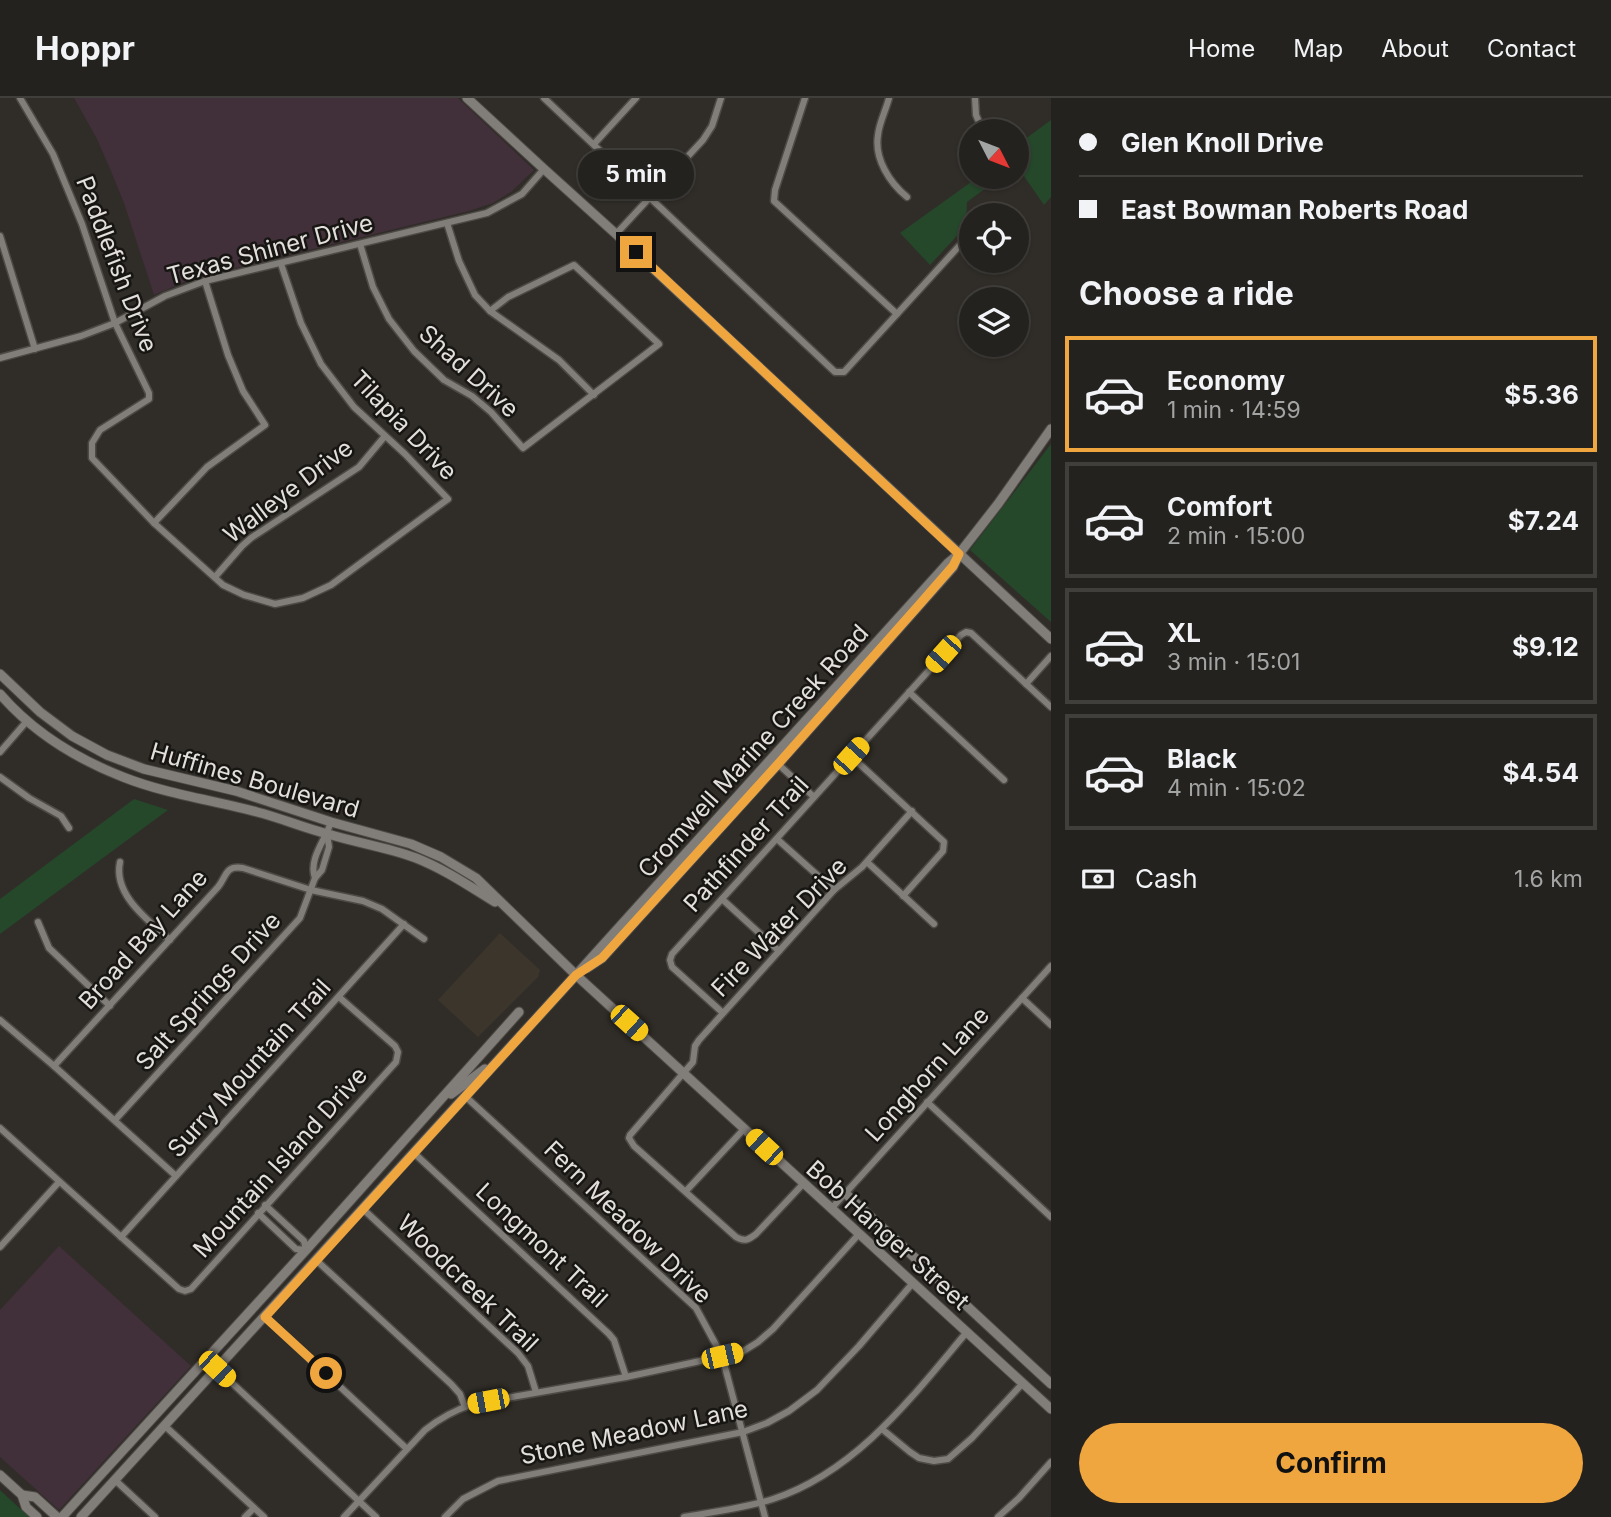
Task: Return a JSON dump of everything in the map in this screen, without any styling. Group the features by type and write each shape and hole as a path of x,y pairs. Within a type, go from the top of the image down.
{"main road":[{"path":"467,98 1051,639"},
{"name":"Cromwell Marine Creek Road","path":"576,975 602,958 953,566 959,554 1051,429"},
{"name":"Cromwell Marine Creek Road","path":"81,1517 959,554"},
{"name":"Huffines Boulevard","path":"0,674 40,712 72,736 107,755 144,769 236,791 331,822 411,844 441,857 476,878 576,975"},
{"name":"Huffines Boulevard","path":"0,694 27,721 51,738 85,760 123,777 416,858 507,909"},
{"name":"Bob Hanger Street","path":"576,975 1051,1409"},
{"name":"Cromwell Marine Creek Road","path":"59,1517 306,1250 519,1012"},
{"name":"Cromwell Marine Creek Road","path":"438,1103 500,1059"},
{"name":"Bob Hanger Street","path":"845,1193 1051,1384"},
{"path":"306,1250 316,1259"},
{"path":"154,1416 165,1426"},
{"path":"0,1475 22,1495 26,1507 37,1517"},
{"path":"22,1495 35,1497 59,1517"}],"street":[{"name":"Paddlefish Drive","path":"20,98 53,154 82,224 115,323 149,393 149,399 100,430 92,443 92,458 154,523"},
{"path":"544,98 835,372 844,372 959,246"},
{"path":"594,144 636,98"},
{"path":"616,234 703,140 712,126 721,98"},
{"path":"805,98 775,190 774,201 897,314"},
{"path":"889,98 877,136 881,165 907,197"},
{"path":"975,98 978,119"},
{"name":"Texas Shiner Drive","path":"0,358 80,336 115,323 165,296 205,281 487,213 522,194 544,169"},
{"path":"447,223 459,261 475,295 490,311 559,360 594,395 659,344 574,265 508,297 490,311"},
{"path":"0,236 36,349"},
{"name":"Shad Drive","path":"360,244 373,287 389,319 414,351 444,380 491,411 523,448 594,395"},
{"name":"Tilapia Drive","path":"215,578 244,595 275,604 303,598 331,585 448,499 354,407 321,364 301,323 281,264"},
{"path":"205,281 228,355 243,391 264,425 207,467 154,523 215,578"},
{"name":"Walleye Drive","path":"215,578 251,538 359,467 386,436"},
{"name":"Pathfinder Trail","path":"723,1013 672,967 672,954 961,635 971,633 1026,684"},
{"path":"1051,656 1026,684 1051,707"},
{"path":"909,692 1004,780"},
{"path":"0,752 27,721"},
{"path":"851,756 943,839 945,844 943,851 903,896"},
{"path":"778,764 814,797"},
{"path":"0,777 61,816 69,828"},
{"name":"Fire Water Drive","path":"686,1191 634,1146 629,1138 631,1131 693,1062 697,1042 834,890 867,862 912,811"},
{"name":"Salt Springs Drive","path":"115,1120 300,918 315,878 322,870 329,847 327,834 331,822"},
{"path":"777,839 834,890"},
{"path":"120,862 118,871 121,885 128,896 140,913 170,940"},
{"path":"867,862 934,924"},
{"name":"Broad Bay Lane","path":"54,1066 218,887 230,868 243,868 311,891 363,901 382,909 424,939"},
{"path":"722,899 779,951"},
{"path":"38,922 49,948 110,1006"},
{"name":"Surry Mountain Trail","path":"121,1237 404,924"},
{"name":"Longhorn Lane","path":"831,1209 1051,966"},
{"name":"Mountain Island Drive","path":"121,1237 179,1289 191,1289 392,1068 398,1057 395,1046 339,997"},
{"path":"1022,998 1051,1025"},
{"path":"0,1020 176,1176"},
{"name":"Fern Meadow Drive","path":"466,1097 696,1308 722,1356 765,1517"},
{"path":"927,1102 1051,1217"},
{"path":"0,1128 121,1237"},
{"path":"744,1129 686,1191 736,1237 747,1241 803,1184"},
{"name":"Longmont Trail","path":"414,1153 609,1334 614,1340 626,1377"},
{"path":"0,1245 59,1182"},
{"path":"258,1213 296,1249 306,1250 304,1241 265,1206"},
{"name":"Woodcreek Trail","path":"363,1209 518,1353 528,1366 537,1392"},
{"path":"344,1517 425,1430 439,1419 465,1407 742,1352 773,1329 859,1234"},
{"path":"316,1259 451,1384 460,1394 465,1407"},
{"name":"Stone Meadow Lane","path":"444,1517 463,1499 498,1480 743,1432 767,1423 789,1411 817,1390 912,1284"},
{"path":"265,1317 407,1449"},
{"path":"684,1517 762,1502 804,1486 835,1468 882,1429 966,1334"},
{"path":"217,1369 376,1517"},
{"path":"882,1429 919,1458 948,1460 1023,1383"},
{"path":"165,1426 264,1517"},
{"path":"998,1517 1051,1462"},
{"path":"115,1480 155,1517"},
{"path":"245,1517 254,1508"}],"shaded area":[{"path":"74,98 458,98 534,170 511,192 493,203 469,211 194,278 154,295 124,203 97,139"},
{"path":"500,933 540,970 538,977 478,1037 438,1000"},
{"path":"59,1246 191,1366 59,1510 0,1457 0,1310"}],"green space":[{"path":"1051,120 1051,197 1044,205 1029,183 1029,136"},
{"path":"961,189 985,189 967,203 959,203 959,234 930,265 900,233"},
{"path":"1051,444 1051,622 970,550"},
{"path":"134,799 168,810 0,934 0,899"},
{"path":"0,1490 29,1517 0,1517"}],"route":[{"path":"326,1373 265,1317 576,975 602,958 919,605 953,566 959,554 636,252"}]}
